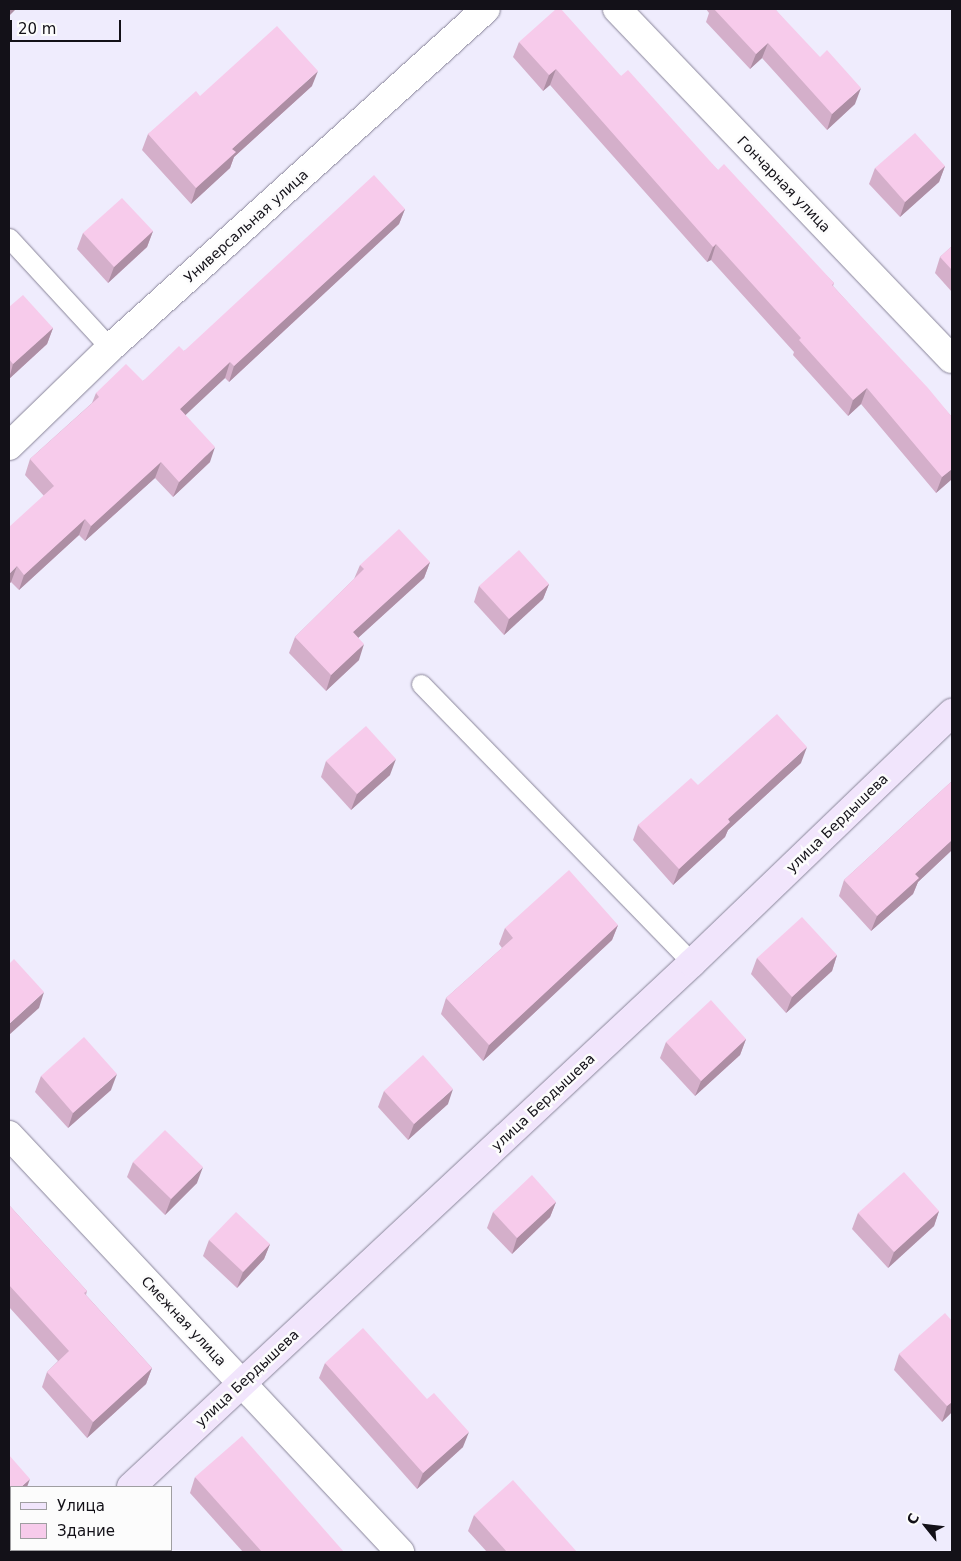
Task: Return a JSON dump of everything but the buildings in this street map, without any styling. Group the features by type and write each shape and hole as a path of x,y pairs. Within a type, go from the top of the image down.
{"street":[{"name":"Универсальная улица","path":"9,446 110,348 486,9"},
{"name":"Гончарная улица","path":"617,9 952,359"},
{"name":"улица Бердышева","path":"132,1486 692,963 952,713"},
{"name":"Смежная улица","path":"9,1135 400,1552"}],"lane":[{"path":"9,238 110,348"},
{"path":"421,684 692,963"}]}
